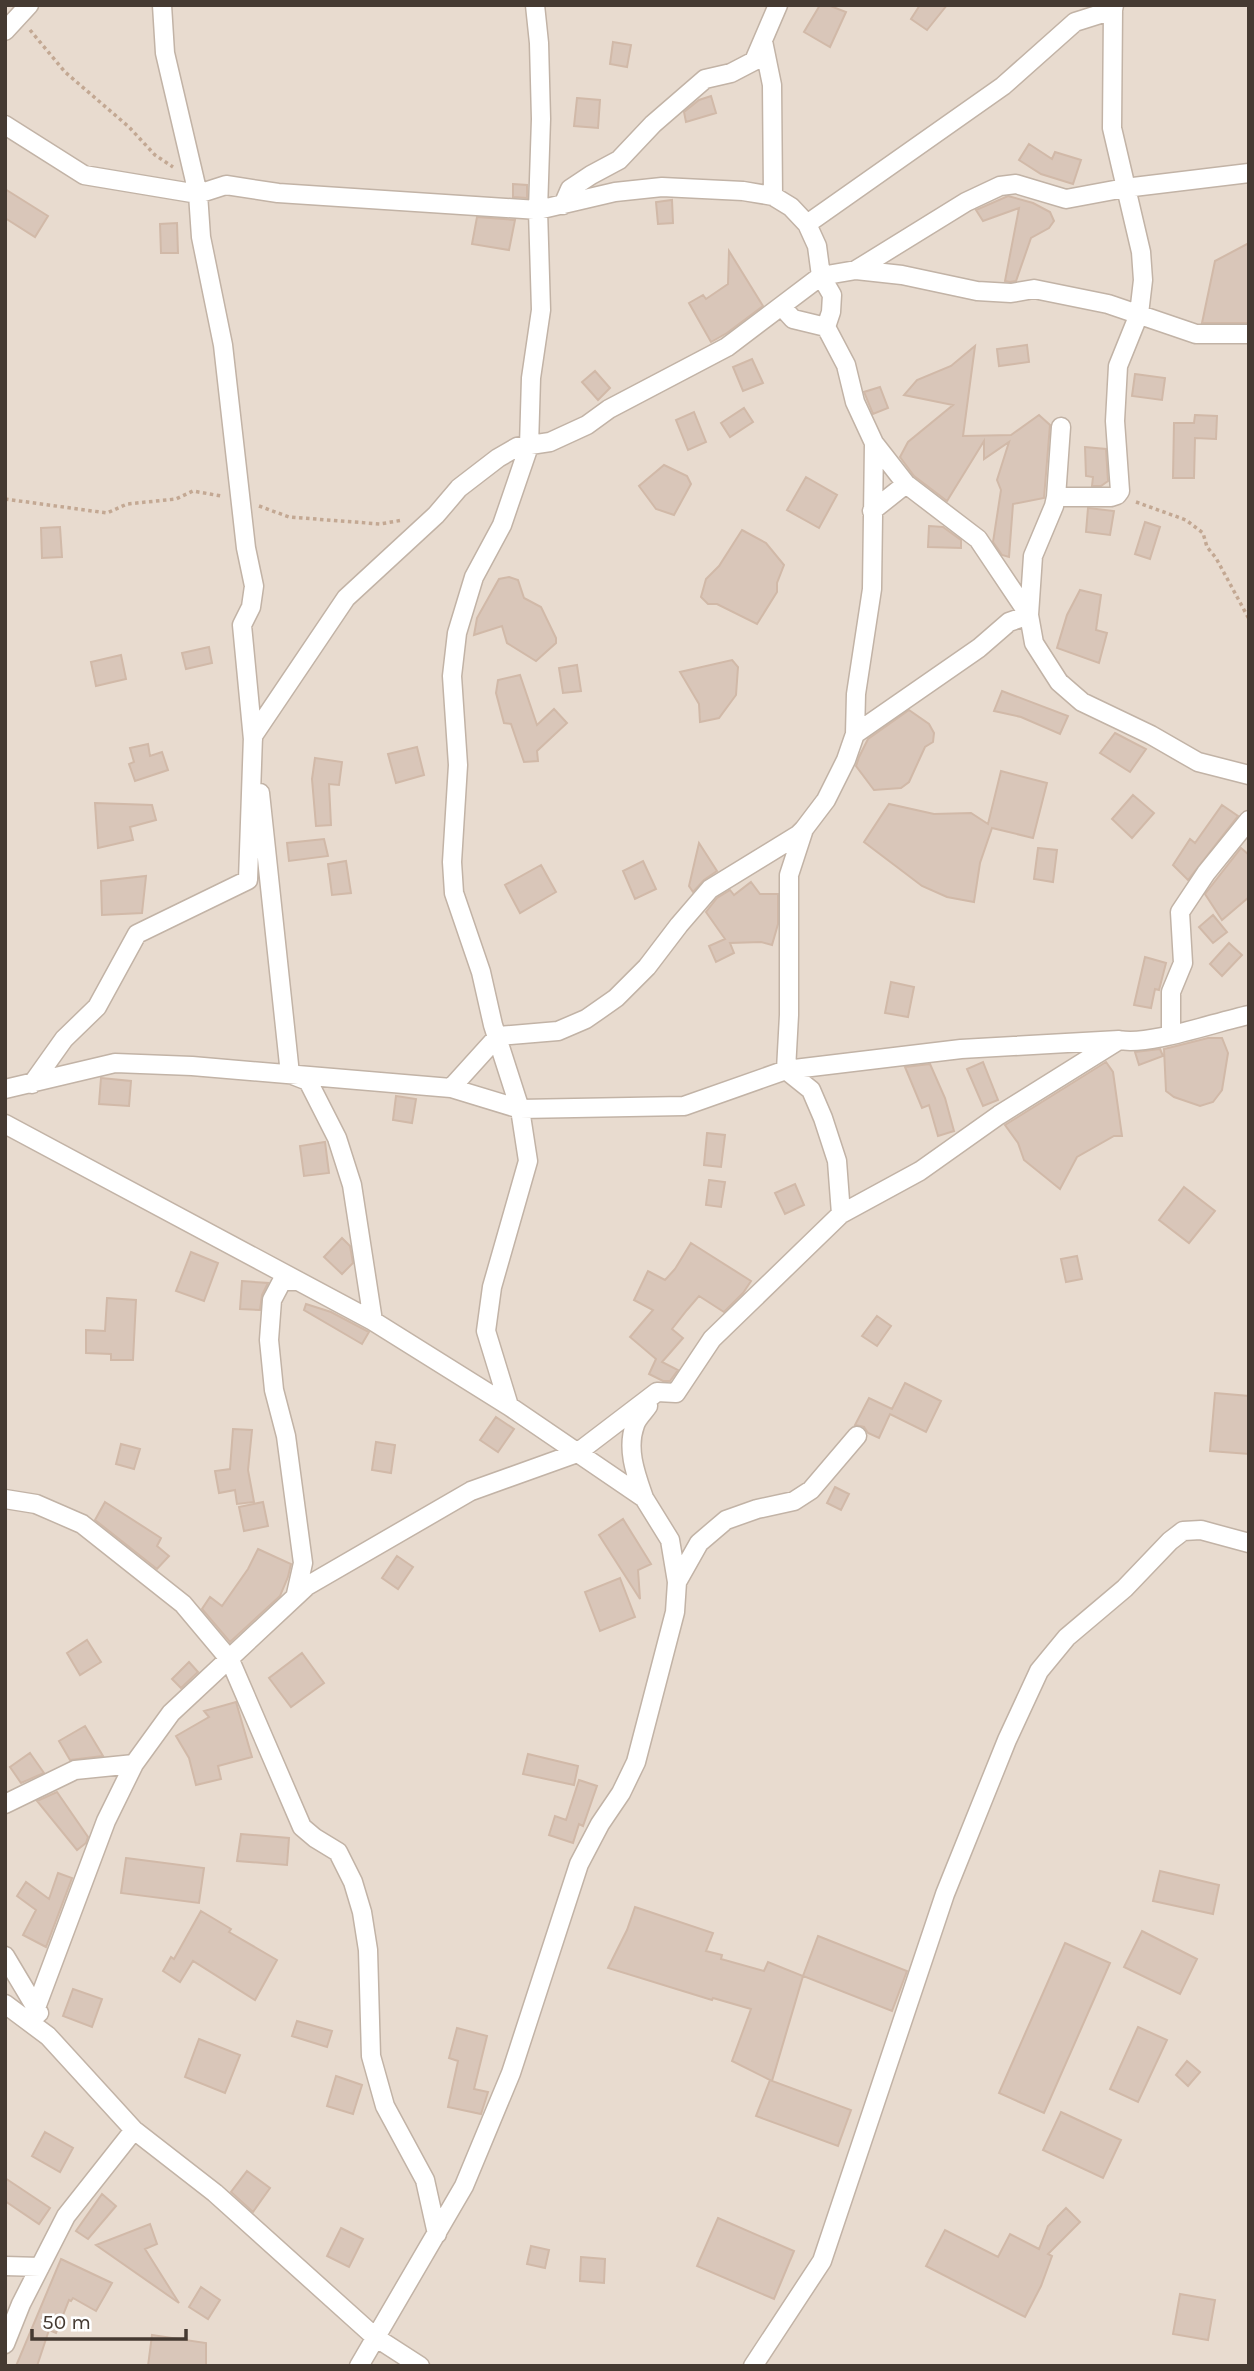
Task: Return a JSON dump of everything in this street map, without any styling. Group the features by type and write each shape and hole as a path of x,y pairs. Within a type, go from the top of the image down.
{"street":[{"path":"162,5 165,53 198,194 201,237 223,345 246,548 254,586 251,607 242,625 290,1074"},
{"path":"509,1406 486,1331 492,1287 528,1161 520,1109 498,1036 492,1025 470,935 454,893 452,862 458,765 452,676 457,633 474,577 502,525 529,446 531,378 541,310 538,211 541,119 535,5"},
{"path":"564,205 570,189 619,160 653,124 705,79 731,73 754,61 778,5"},
{"path":"807,223 1003,86 1075,22 1114,8 1112,128 1141,251 1143,280 1139,314 1118,366 1115,421 1120,491 1117,495 1056,497"},
{"path":"5,31 24,11"},
{"path":"763,41 772,85 773,196"},
{"path":"5,125 84,175 198,194 226,185 278,193 538,211 615,192 662,187 743,191 773,196 791,207 807,223 817,246 821,276 832,295 831,312 825,327"},
{"path":"856,270 966,202 1000,186 1016,184 1066,199 1125,188 1249,173"},
{"path":"33,1084 64,1040 97,1007 137,934 248,880 253,736 346,598 436,515 458,488 498,457 517,447 550,442 587,425 609,409 727,347 821,276 856,270 902,275 977,291 1011,293 1034,289 1108,304 1196,334 1249,334"},
{"path":"782,307 793,319 825,327 846,365 855,402 874,443 905,484 978,539 1029,615"},
{"path":"1061,427 1056,497 1033,556 1029,615 1034,643 1059,682 1082,702 1151,735 1198,762 1249,775"},
{"path":"786,1070 789,1015 789,875 804,829 826,800 846,760 855,734 856,694 872,589 874,443"},
{"path":"872,511 905,484"},
{"path":"855,734 979,648 1009,622 1029,615"},
{"path":"1171,1035 1171,992 1183,962 1180,912 1206,873 1249,820"},
{"path":"451,1088 498,1036 558,1031 586,1019 616,998 648,967 710,889 804,829"},
{"path":"5,1089 115,1063 192,1066 451,1088 520,1109 684,1106 786,1070 961,1049 1119,1040 1130,1042 1171,1035 1249,1015"},
{"path":"37,2005 106,1821 134,1764 171,1713 230,1660 296,1594 471,1491 577,1453 657,1392 676,1393 712,1339 841,1214 920,1171 999,1115 1119,1040"},
{"path":"786,1070 811,1090 823,1118 837,1161 841,1214"},
{"path":"290,1074 309,1081 337,1138 352,1185 373,1321"},
{"path":"5,1124 373,1321 509,1406 644,1498"},
{"path":"296,1594 303,1563 286,1436 274,1390 269,1340 272,1300 282,1281 298,1281"},
{"path":"359,2366 464,2186 511,2073 579,1864 636,1762 675,1612 677,1583 670,1539 644,1498 634,1467 631,1445 635,1424 657,1392"},
{"path":"677,1583 699,1543 726,1520 757,1509 794,1501 802,1496 811,1490 857,1436"},
{"path":"5,1499 36,1504 82,1524 183,1604 230,1660 302,1827 338,1852 354,1882 368,1950 372,2056 386,2106 425,2180 437,2234"},
{"path":"753,2366 822,2261 945,1894 1038,1671 1067,1637 1125,1588 1183,1531 1200,1530 1249,1543"},
{"path":"5,1804 75,1770 134,1764"},
{"path":"5,1956 37,2005 48,2036"},
{"path":"5,2004 48,2036 134,2130 215,2193 375,2337 419,2366"},
{"path":"7,2332 66,2216 134,2130"},
{"path":"5,2266 40,2267"}],"path":[{"path":"24,11 65,72 129,127 155,155 176,169"},
{"path":"5,499 107,513 127,504 176,499 193,491 240,499 289,517 380,524 436,515"},
{"path":"1117,495 1186,520 1203,533 1207,547 1216,558 1249,619"}],"shaded area":[{"path":"5,5 1249,5 1249,2366 5,2366"}],"building":[{"path":"820,5 846,12 830,47 804,32"},
{"path":"920,5 947,5 927,30 911,19"},
{"path":"613,42 631,45 627,67 610,64"},
{"path":"711,96 716,113 686,122 684,112 699,100"},
{"path":"577,98 600,100 598,128 574,126"},
{"path":"1029,144 1052,159 1055,152 1081,160 1073,184 1041,174 1019,160"},
{"path":"513,184 527,185 527,198 513,197"},
{"path":"5,189 48,216 35,237 5,218"},
{"path":"1008,196 1033,203 1050,212 1054,221 1049,228 1031,238 1016,281 1010,282 1005,281 1019,208 983,221 976,210"},
{"path":"672,200 673,223 658,224 656,202"},
{"path":"477,217 515,220 509,250 472,244"},
{"path":"177,223 178,253 161,253 160,224"},
{"path":"1249,243 1249,323 1202,323 1215,261"},
{"path":"729,251 763,306 711,342 689,303 703,295 706,299 728,284"},
{"path":"1027,345 1029,362 999,366 997,349"},
{"path":"975,346 963,436 1011,435 1039,415 1050,425 1044,498 1013,504 1009,557 1002,555 993,542 1001,490 997,480 1009,442 984,459 984,441 947,501 914,476 900,457 908,442 953,405 904,395 917,380 951,366"},
{"path":"752,359 763,383 743,391 733,367"},
{"path":"595,371 610,388 598,400 582,382"},
{"path":"1135,374 1165,378 1162,400 1132,396"},
{"path":"880,387 888,408 873,414 864,392"},
{"path":"744,408 753,422 730,437 721,423"},
{"path":"694,412 706,442 688,450 676,420"},
{"path":"1195,415 1217,416 1216,439 1195,438 1194,478 1173,478 1174,423 1194,423"},
{"path":"1085,447 1106,449 1108,481 1101,486 1092,486 1093,477 1086,476"},
{"path":"664,465 687,476 691,484 674,515 656,509 639,486"},
{"path":"806,477 837,495 819,528 787,510"},
{"path":"1088,508 1114,511 1110,535 1086,532"},
{"path":"1145,522 1160,527 1150,559 1135,554"},
{"path":"929,526 943,527 961,540 961,548 928,547"},
{"path":"60,527 62,557 42,558 41,528"},
{"path":"742,530 766,543 784,565 777,583 777,592 757,624 717,604 708,604 701,597 706,579 719,566"},
{"path":"509,577 518,580 524,598 541,607 556,638 556,643 536,661 507,643 502,626 474,635 477,618 499,579"},
{"path":"1080,590 1101,595 1096,630 1107,633 1099,663 1057,648 1067,615"},
{"path":"209,647 212,663 186,669 182,653"},
{"path":"121,655 126,679 96,686 91,662"},
{"path":"732,660 738,667 736,695 719,718 700,722 699,704 680,672"},
{"path":"577,665 581,691 563,693 559,668"},
{"path":"520,675 537,725 554,709 567,723 537,751 538,761 524,762 511,724 504,723 496,693 498,680"},
{"path":"1002,691 1068,716 1060,734 1021,717 994,711"},
{"path":"909,710 929,724 934,733 933,742 925,747 909,782 901,788 874,790 856,766 859,757 868,739"},
{"path":"1115,733 1146,749 1130,772 1100,753"},
{"path":"148,744 150,756 162,752 168,770 135,781 129,764 134,762 130,748"},
{"path":"417,747 424,775 396,783 388,754"},
{"path":"315,758 342,762 339,785 329,784 331,825 316,826 312,779"},
{"path":"1001,771 1047,783 1033,838 992,828 980,863 974,902 947,897 922,886 864,842 889,804 934,814 971,813 988,824"},
{"path":"1133,795 1154,813 1132,838 1112,819"},
{"path":"95,803 152,805 156,820 130,827 133,840 98,848"},
{"path":"1222,805 1238,816 1188,880 1173,865 1190,839 1195,843"},
{"path":"324,839 328,856 289,861 287,843"},
{"path":"699,843 717,871 693,892 689,886"},
{"path":"1038,848 1057,850 1053,882 1034,879"},
{"path":"1241,848 1249,855 1249,897 1222,920 1205,894"},
{"path":"346,861 351,893 332,895 328,864"},
{"path":"643,861 656,889 635,899 623,871"},
{"path":"541,865 556,892 520,913 505,885"},
{"path":"146,876 142,913 102,915 101,881"},
{"path":"751,882 760,894 778,894 778,924 772,945 761,942 730,943 734,953 716,962 709,946 725,939 706,912 717,898 730,890 734,895"},
{"path":"1213,915 1227,932 1213,943 1199,927"},
{"path":"1229,943 1242,955 1222,976 1210,964"},
{"path":"1145,957 1166,963 1159,990 1155,989 1151,1008 1134,1005"},
{"path":"891,982 914,987 908,1017 885,1013"},
{"path":"1208,1038 1222,1038 1228,1053 1222,1090 1213,1102 1200,1106 1174,1097 1166,1091 1164,1049"},
{"path":"1160,1049 1163,1056 1139,1065 1135,1052"},
{"path":"983,1062 998,1100 983,1106 967,1069"},
{"path":"1106,1062 1113,1072 1122,1136 1114,1136 1077,1157 1060,1189 1024,1160 1018,1143 1005,1125"},
{"path":"930,1064 945,1098 954,1131 938,1136 929,1105 922,1108 905,1067"},
{"path":"101,1078 131,1081 129,1106 99,1104"},
{"path":"396,1096 416,1099 412,1123 393,1120"},
{"path":"707,1133 725,1135 721,1167 704,1165"},
{"path":"325,1142 329,1173 304,1176 300,1146"},
{"path":"709,1180 725,1182 721,1207 706,1205"},
{"path":"795,1184 804,1205 785,1214 775,1193"},
{"path":"1184,1187 1215,1211 1189,1243 1159,1220"},
{"path":"342,1238 350,1246 353,1263 342,1274 324,1257"},
{"path":"691,1243 751,1281 724,1312 699,1296 672,1329 683,1338 662,1362 678,1370 670,1381 663,1381 649,1374 656,1359 630,1337 653,1310 634,1300 648,1271 665,1280"},
{"path":"191,1252 218,1263 204,1301 176,1291"},
{"path":"1077,1256 1082,1279 1066,1282 1061,1259"},
{"path":"242,1281 268,1283 262,1295 260,1310 240,1309"},
{"path":"107,1298 136,1300 133,1360 111,1360 111,1354 86,1353 86,1330 105,1331"},
{"path":"306,1304 331,1312 369,1332 362,1344 304,1310"},
{"path":"877,1316 891,1326 877,1346 862,1336"},
{"path":"905,1383 941,1401 926,1432 890,1414 879,1438 868,1433 864,1427 855,1425 869,1398 892,1409"},
{"path":"1215,1393 1249,1396 1249,1454 1210,1451"},
{"path":"496,1417 514,1429 498,1452 480,1440"},
{"path":"233,1429 252,1430 248,1470 254,1502 237,1504 235,1490 219,1493 215,1471 230,1469"},
{"path":"376,1442 395,1445 391,1473 372,1470"},
{"path":"121,1444 140,1449 134,1469 116,1464"},
{"path":"835,1487 849,1494 841,1510 827,1503"},
{"path":"105,1502 161,1538 157,1546 169,1556 157,1569 95,1520"},
{"path":"263,1502 268,1526 244,1531 239,1507"},
{"path":"623,1519 651,1564 638,1570 640,1599 599,1535"},
{"path":"258,1549 291,1564 288,1577 280,1596 230,1642 202,1609 210,1597 222,1606 248,1569"},
{"path":"397,1556 413,1567 398,1589 382,1578"},
{"path":"620,1578 635,1617 600,1631 585,1592"},
{"path":"87,1640 101,1662 80,1675 67,1653"},
{"path":"302,1653 324,1683 291,1707 269,1678"},
{"path":"189,1662 198,1672 181,1688 172,1679"},
{"path":"236,1702 252,1757 218,1766 221,1779 196,1785 189,1758 176,1736 209,1717 204,1711"},
{"path":"85,1726 103,1756 70,1760 59,1741"},
{"path":"30,1753 44,1773 21,1783 10,1767"},
{"path":"528,1754 578,1766 574,1785 523,1774"},
{"path":"579,1780 597,1786 583,1826 579,1824 573,1843 549,1835 555,1816 566,1820"},
{"path":"57,1792 88,1837 86,1843 77,1850 37,1801"},
{"path":"241,1834 289,1838 287,1865 237,1861"},
{"path":"126,1858 204,1868 199,1903 121,1893"},
{"path":"1160,1871 1219,1885 1213,1914 1153,1901"},
{"path":"58,1873 72,1878 46,1947 23,1935 36,1910 17,1896 26,1882 49,1899"},
{"path":"635,1907 713,1933 706,1951 722,1955 721,1959 764,1971 768,1962 803,1976 772,2081 851,2110 838,2146 756,2116 770,2080 732,2061 751,2009 608,1968"},
{"path":"201,1911 231,1929 229,1932 277,1960 255,2000 193,1961 180,1982 163,1971 171,1957 174,1959"},
{"path":"1142,1931 1197,1959 1180,1994 1124,1967"},
{"path":"818,1936 907,1971 892,2011 803,1976"},
{"path":"1065,1943 1110,1963 1044,2113 999,2093"},
{"path":"73,1989 102,1999 92,2027 63,2016"},
{"path":"297,2021 332,2031 327,2047 292,2036"},
{"path":"1138,2027 1167,2040 1138,2102 1110,2089"},
{"path":"457,2028 487,2036 474,2089 488,2092 481,2114 448,2107 458,2061 449,2058"},
{"path":"199,2039 240,2055 225,2093 185,2077"},
{"path":"1187,2061 1200,2072 1188,2086 1176,2075"},
{"path":"336,2076 362,2085 353,2114 327,2106"},
{"path":"1061,2112 1121,2140 1103,2178 1043,2150"},
{"path":"45,2132 73,2148 60,2172 32,2156"},
{"path":"247,2171 270,2188 253,2212 231,2192"},
{"path":"5,2178 50,2208 39,2224 5,2201"},
{"path":"102,2194 116,2206 88,2239 76,2231"},
{"path":"1066,2208 1080,2222 1048,2254 1052,2256 1025,2317 926,2266 945,2230 998,2257 1010,2234 1039,2249 1048,2226"},
{"path":"718,2218 794,2251 774,2299 697,2266"},
{"path":"150,2224 157,2244 145,2249 179,2303 96,2245"},
{"path":"341,2228 363,2239 349,2267 327,2256"},
{"path":"531,2246 549,2250 545,2268 527,2264"},
{"path":"581,2257 605,2259 604,2283 580,2281"},
{"path":"61,2259 112,2283 96,2311 73,2298 69,2300 56,2333 49,2330 37,2366 16,2366"},
{"path":"201,2287 220,2300 208,2319 189,2307"},
{"path":"1180,2294 1215,2300 1208,2340 1173,2334"},
{"path":"152,2335 206,2343 206,2366 148,2366"}]}
